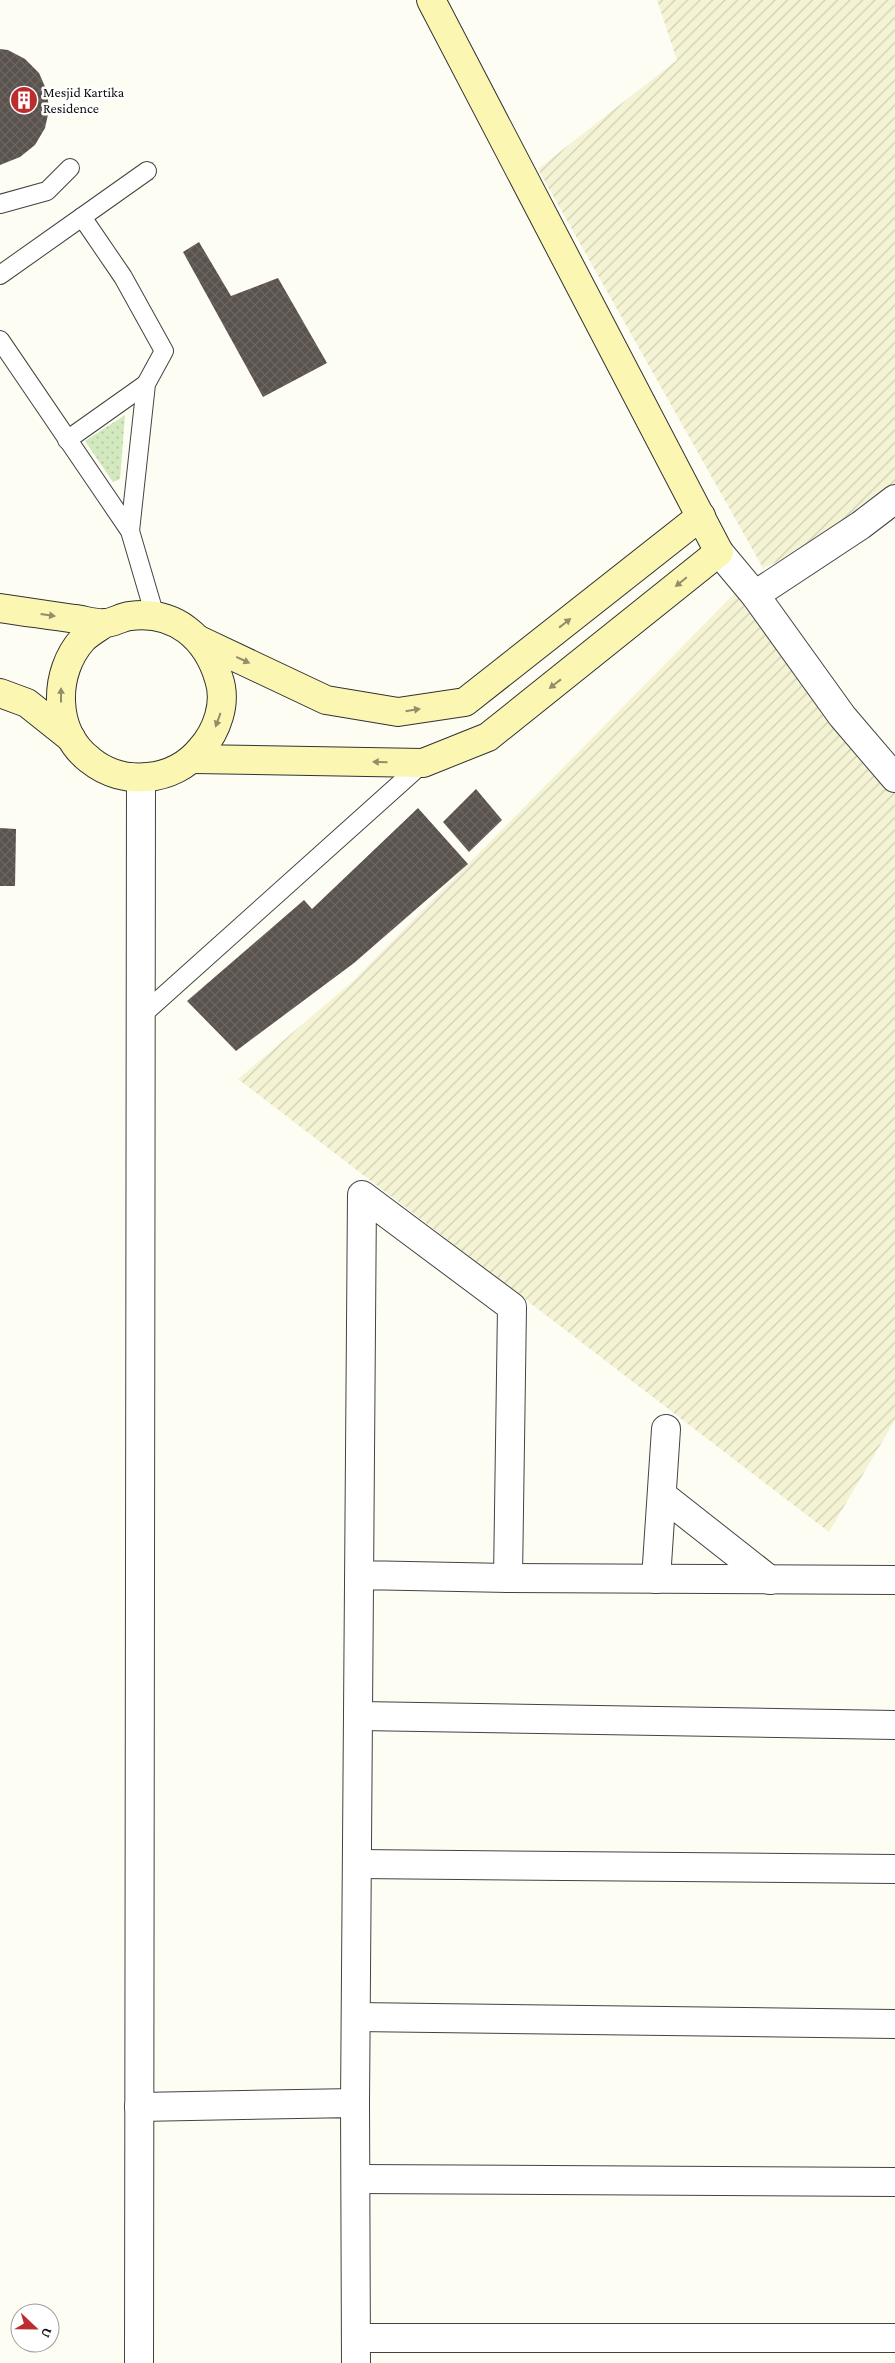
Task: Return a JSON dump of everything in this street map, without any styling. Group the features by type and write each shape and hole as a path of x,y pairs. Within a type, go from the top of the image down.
{"street":[{"path":"431,0 719,552 755,595 842,716 895,778"},
{"path":"755,595 861,525 895,500"},
{"path":"71,738 61,711 61,684 69,659 84,638 105,623 129,616 155,616 178,624 199,640 326,700 398,712 465,702 701,516"},
{"path":"193,759 423,762 488,737 719,552"},
{"path":"0,608 105,623"},
{"path":"0,693 27,702 71,738 89,760 113,773 141,778 169,773 193,759 212,737 221,711 221,685 214,660 199,640"},
{"path":"139,2363 141,778"},
{"path":"508,1578 512,1307 362,1195 360,1716 356,2018 356,2350 895,2338"},
{"path":"656,1579 666,1429"},
{"path":"662,1495 770,1580"},
{"path":"360,1575 508,1578 895,1580"},
{"path":"360,1716 895,1725"},
{"path":"358,1864 895,1869"},
{"path":"356,2018 895,2024"},
{"path":"139,2107 356,2103"},
{"path":"356,2178 895,2182"}],"lane":[{"path":"0,204 47,191 70,168"},
{"path":"0,275 147,171"},
{"path":"82,217 123,277 164,351 146,384 130,531"},
{"path":"0,340 130,531 155,616"},
{"path":"67,440 146,384"},
{"path":"141,1016 423,762"}],"green space":[{"path":"657,0 895,0 895,492 807,549 763,568 538,169 677,60"},
{"path":"125,415 120,479 113,482 85,441"},
{"path":"736,592 895,793 895,1420 829,1532 238,1079 352,982"}],"building":[{"name":"Mesjid Kartika Residence","path":"0,49 8,50 25,59 39,73 47,91 49,110 45,128 35,145 20,157 0,165"},
{"path":"199,242 231,296 278,278 327,363 263,397 183,252"},
{"path":"476,789 502,820 469,852 443,822"},
{"path":"418,808 468,864 354,963 236,1051 187,1001 304,900 312,909"},
{"path":"0,828 16,829 15,886 0,886"}],"place":[{"name":"Mesjid Kartika Residence","path":"24,100"}]}
